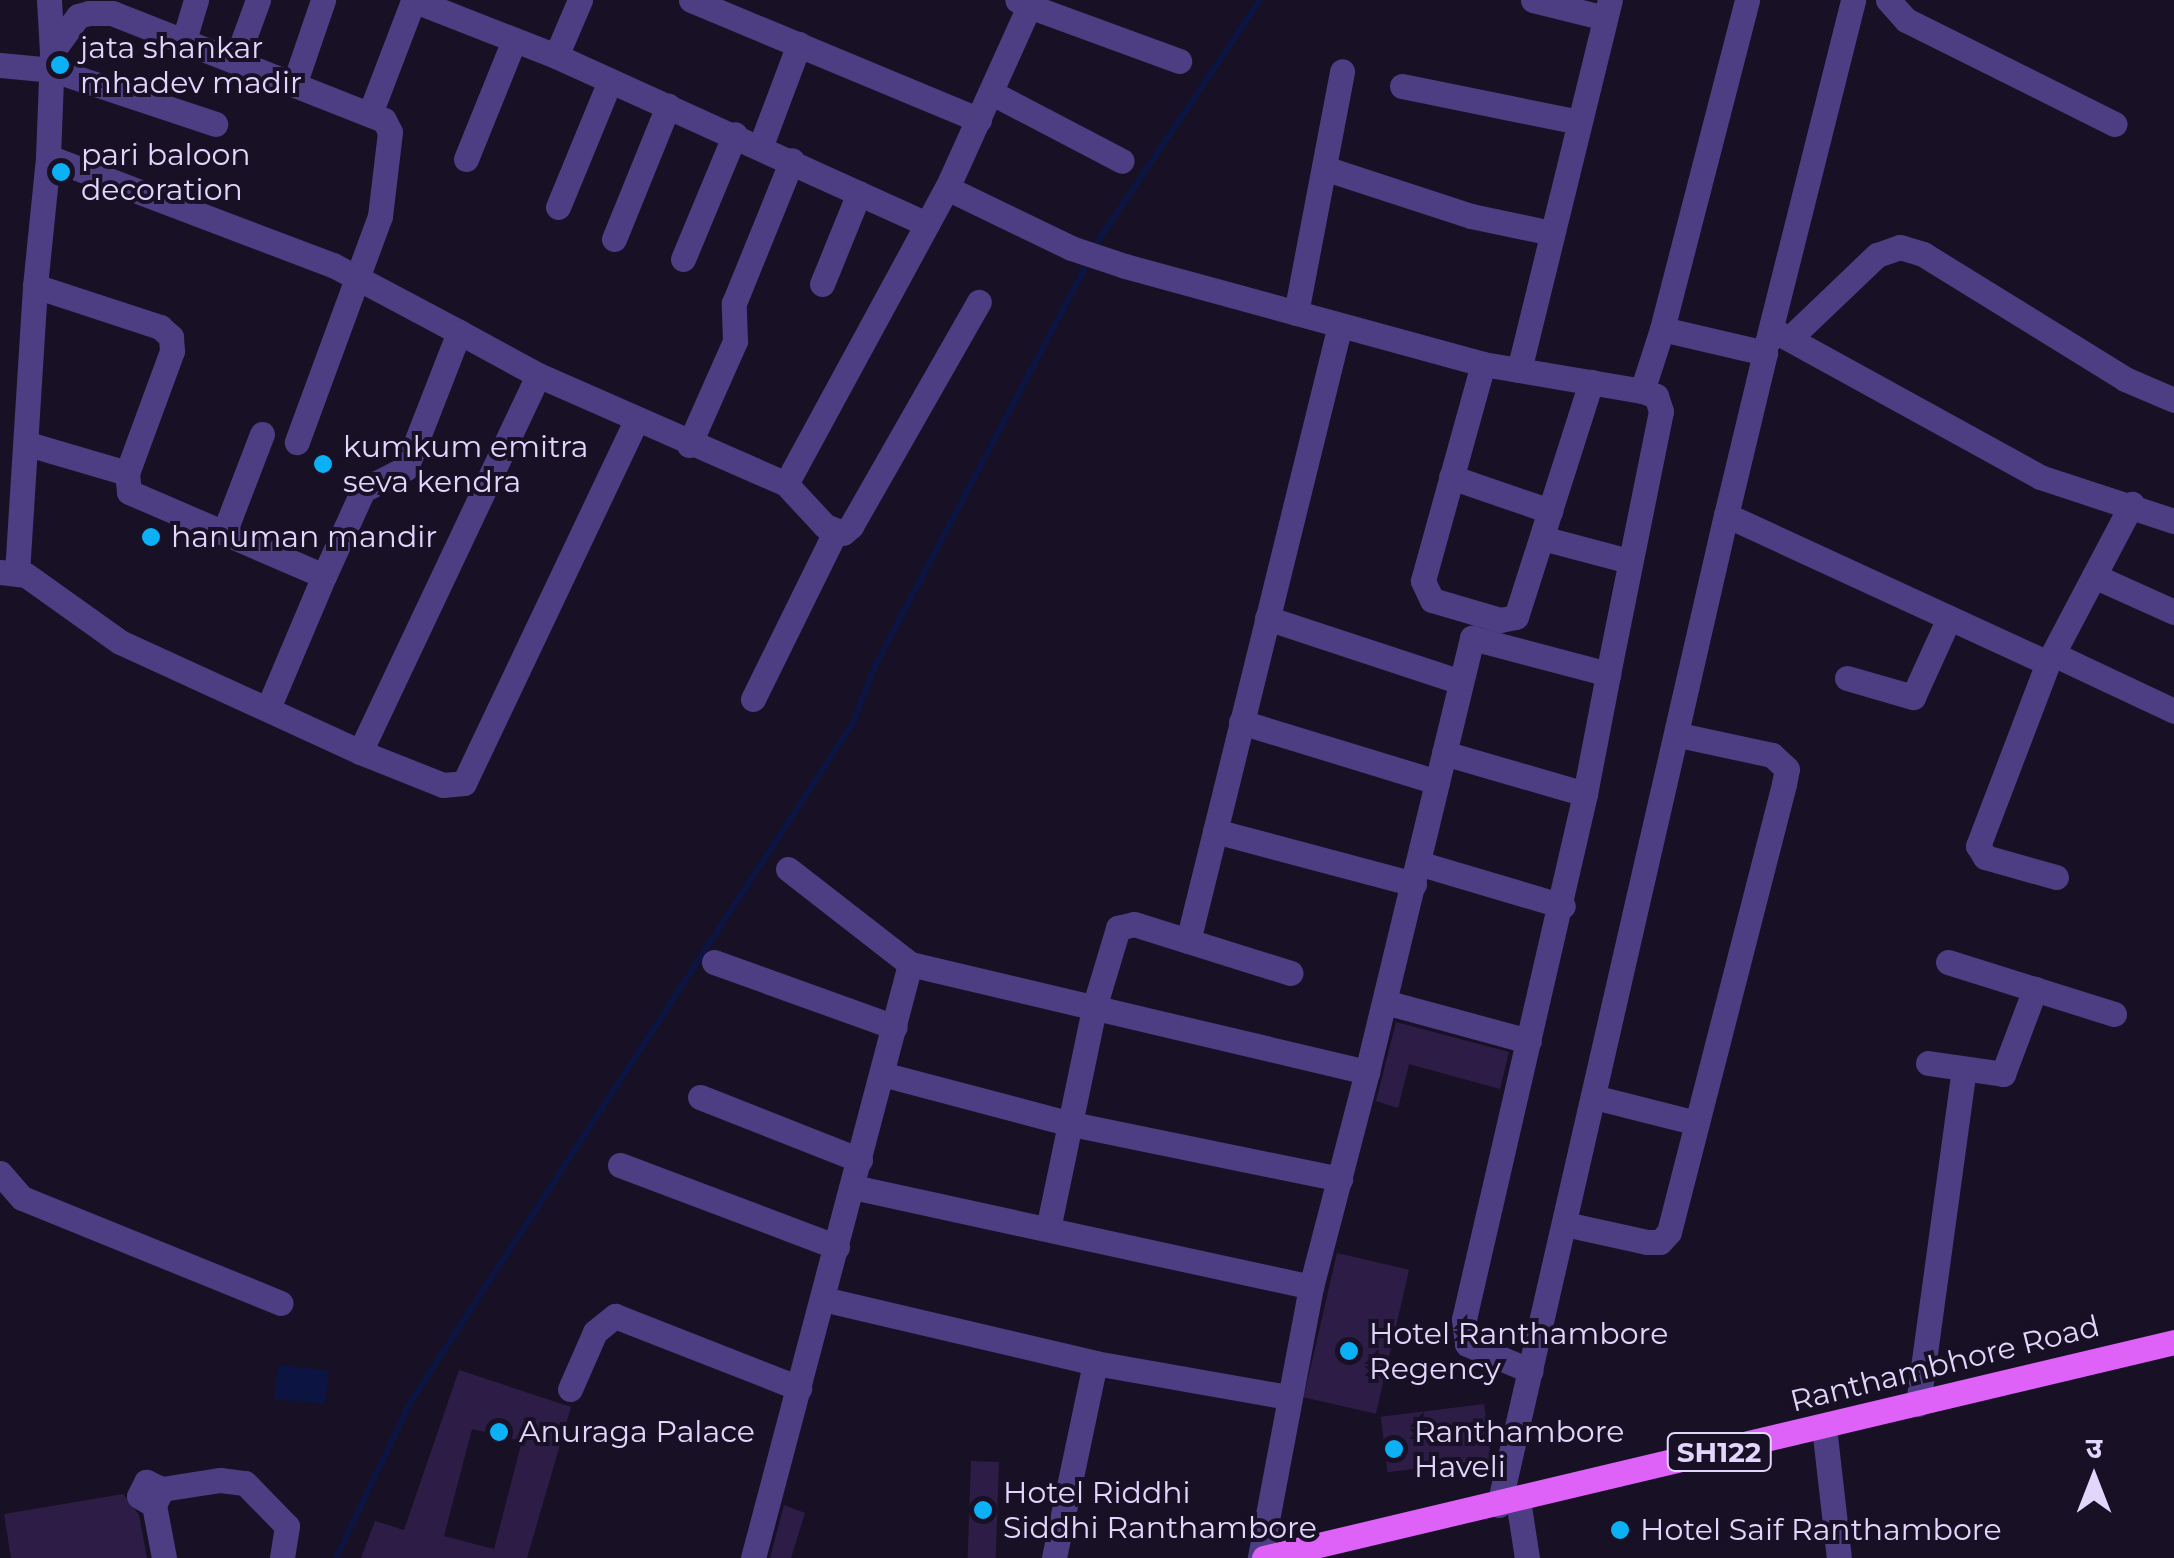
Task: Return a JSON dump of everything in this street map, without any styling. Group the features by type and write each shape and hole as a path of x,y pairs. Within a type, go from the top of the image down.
{"main road":[{"name":"Ranthambhore Road","path":"1262,1558 2174,1342"}],"street":[{"path":"49,0 52,61 48,157 35,286 28,444 9,572 120,642 270,706 360,752 443,785 464,782 636,421"},
{"path":"184,40 196,0"},
{"path":"236,60 258,0"},
{"path":"295,82 323,0"},
{"path":"370,111 413,0 556,56 761,145 926,224"},
{"path":"556,56 580,0"},
{"path":"691,0 979,120"},
{"path":"1519,370 1607,9 1534,0"},
{"path":"1642,390 1662,329 1746,0"},
{"path":"1528,1558 1509,1502 1530,1370 1679,735 1726,515 1775,340 1853,0"},
{"path":"1888,0 1906,20 2115,124"},
{"path":"786,484 994,94 1023,3 1178,61"},
{"path":"52,61 78,16 114,6 184,40 370,111 390,132 380,173 384,200 297,442"},
{"path":"466,160 514,40"},
{"path":"761,145 799,44"},
{"path":"0,65 52,61 215,124"},
{"path":"1296,313 1342,71"},
{"path":"558,207 610,80"},
{"path":"1402,86 1580,122"},
{"path":"994,94 1122,161"},
{"path":"614,239 668,106"},
{"path":"683,259 734,134"},
{"path":"48,157 358,278 538,376 688,445 786,484 836,532"},
{"path":"688,445 736,340 734,303 792,160"},
{"path":"1324,168 1552,234"},
{"path":"947,188 1072,248 1483,364 1642,390 1656,396 1662,411 1563,906 1464,1318 1467,1344 1530,1370"},
{"path":"822,284 860,193"},
{"path":"1775,340 1877,255 1900,247 1923,254 2125,379 2174,400"},
{"path":"35,286 160,327 171,337 172,351 127,473 129,492 324,576"},
{"path":"754,699 836,532 851,526 979,302"},
{"path":"1188,941 1340,325"},
{"path":"1662,329 1775,340 2040,477 2174,520"},
{"path":"270,706 363,490 406,468 460,332"},
{"path":"1483,364 1424,593 1474,626 1608,674"},
{"path":"360,752 538,376"},
{"path":"1474,626 1516,617 1591,382"},
{"path":"224,533 262,434"},
{"path":"28,444 127,473"},
{"path":"1452,478 1550,511"},
{"path":"2056,877 1985,857 1978,846 2050,658 2132,504"},
{"path":"1726,515 1949,618 2174,711"},
{"path":"1542,538 1629,562"},
{"path":"2094,576 2174,612"},
{"path":"1267,618 1460,682"},
{"path":"1847,678 1913,697 1949,618"},
{"path":"1262,1558 1288,1397 1311,1287 1385,1002 1474,626"},
{"path":"1242,722 1437,782"},
{"path":"1565,1224 1660,1242 1669,1232 1788,768 1772,755 1679,735"},
{"path":"1444,753 1585,794"},
{"path":"1215,831 1563,906"},
{"path":"788,869 910,964 1366,1072"},
{"path":"1048,1229 1067,1123 1118,928 1134,924 1290,973"},
{"path":"714,962 895,1026"},
{"path":"1948,962 2114,1014"},
{"path":"753,1558 910,964"},
{"path":"1928,1064 2003,1074 2035,990"},
{"path":"1385,1002 1528,1041"},
{"path":"1918,1404 1964,1070"},
{"path":"882,1074 1067,1123 1340,1178"},
{"path":"700,1097 860,1160"},
{"path":"1594,1098 1697,1123"},
{"path":"620,1165 836,1247"},
{"path":"0,1173 22,1198 280,1303"},
{"path":"853,1186 1311,1287"},
{"path":"823,1299 1096,1363 1288,1397"},
{"path":"570,1389 602,1321 615,1316 800,1388"},
{"path":"1054,1558 1096,1363"},
{"path":"1824,1427 1839,1558"},
{"path":"164,1558 158,1497 245,1483 287,1526 282,1558"}],"shaded area":[{"path":"278,1365 329,1370 325,1404 274,1399"}],"building":[{"path":"1396,1022 1509,1052 1500,1089 1409,1064 1398,1108 1376,1101"},
{"path":"1337,1253 1409,1270 1376,1414 1304,1397"},
{"path":"459,1370 571,1407 527,1558 361,1558 375,1521 404,1530","holes":["472,1429 522,1441 494,1549 444,1536"]},
{"path":"1484,1404 1491,1460 1388,1472 1381,1417"},
{"name":"Hotel Riddhi Siddhi Ranthambore","path":"971,1461 999,1462 996,1558 968,1558"},
{"path":"123,1494 139,1515 147,1558 11,1558 4,1514"},
{"path":"784,1505 805,1513 791,1558 770,1558"}],"waterway":[{"path":"1098,241 1260,0"},
{"path":"336,1558 411,1401 853,723 875,666 1084,269"}],"place":[{"name":"jata shankar mhadev madir","path":"60,65"},
{"name":"pari baloon decoration","path":"61,172"},
{"name":"kumkum emitra seva kendra","path":"323,464"},
{"name":"hanuman mandir","path":"151,537"},
{"name":"Hotel Ranthambore Regency","path":"1349,1351"},
{"name":"Anuraga Palace","path":"499,1432"},
{"name":"Ranthambore Haveli","path":"1394,1449"},
{"name":"Hotel Riddhi Siddhi Ranthambore","path":"983,1510"},
{"name":"Hotel Saif Ranthambore","path":"1620,1530"}]}
